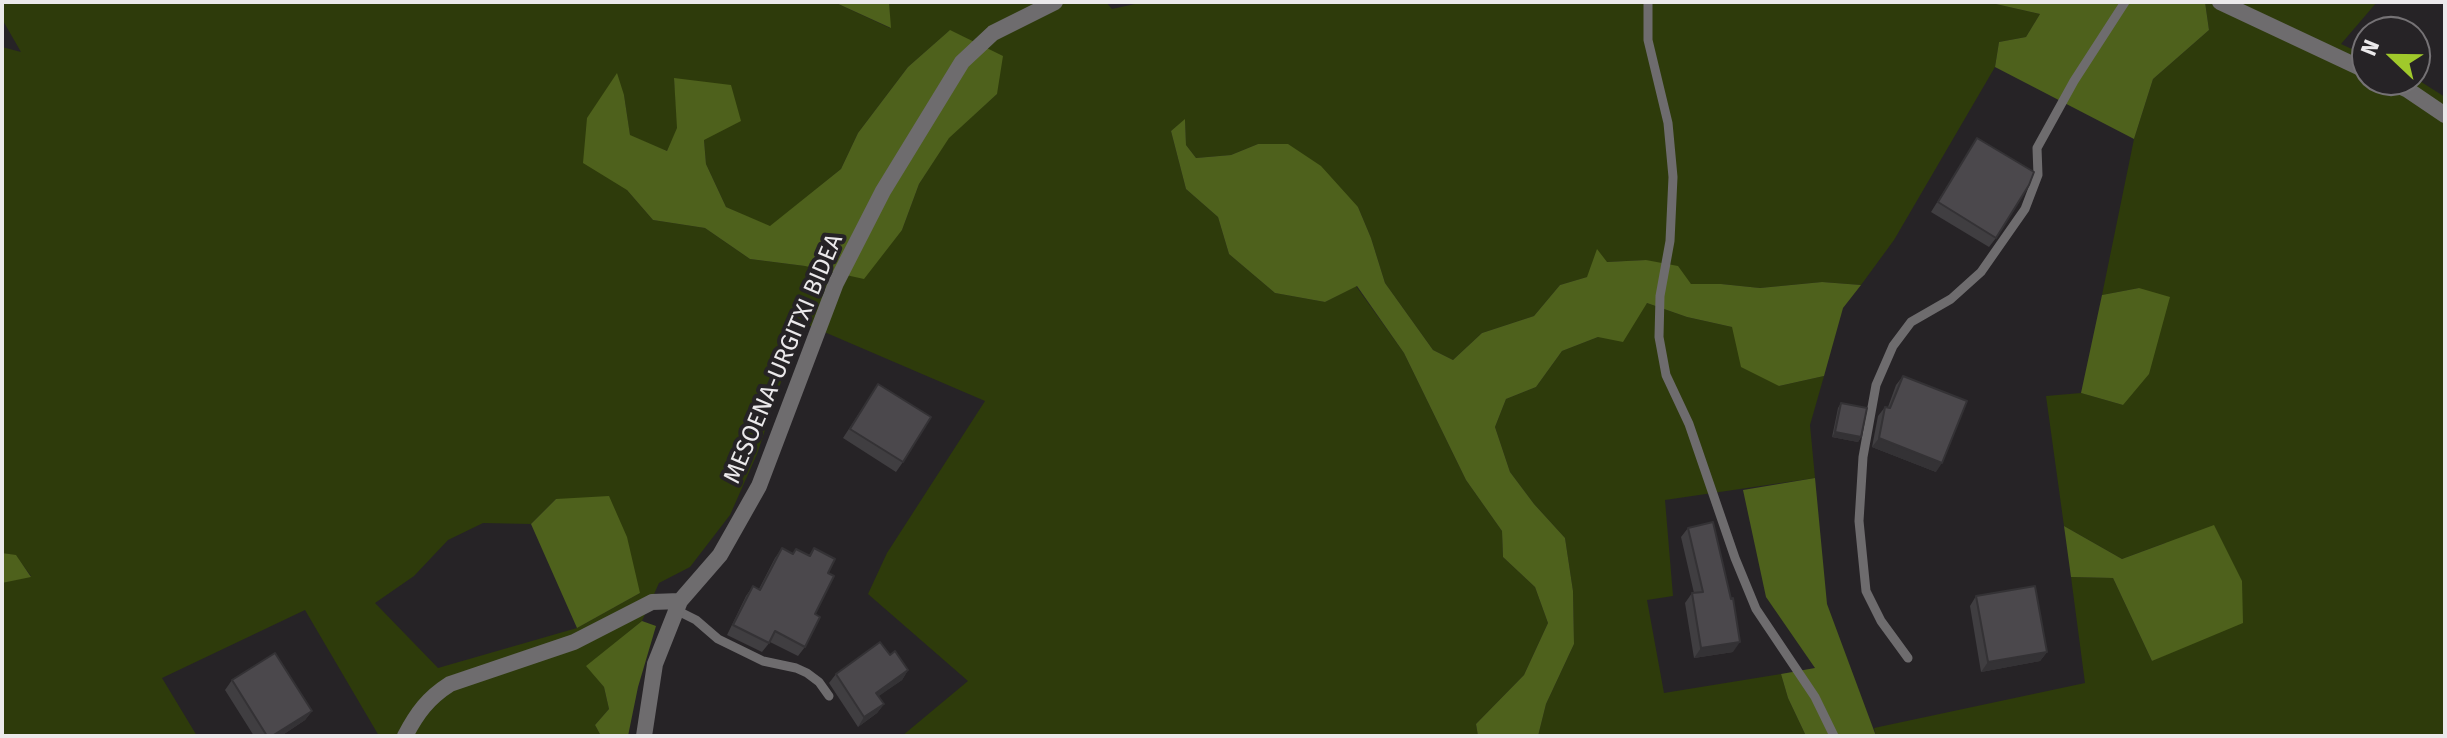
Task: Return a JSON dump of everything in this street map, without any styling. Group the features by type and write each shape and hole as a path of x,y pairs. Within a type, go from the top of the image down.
{"street":[{"name":"MESOENA-URGITXI BIDEA","path":"644,736 655,664 678,606 720,555 759,486 836,283 883,191 962,62 993,33 1055,2"},
{"path":"2220,2 2351,63"},
{"path":"2417,96 2445,115"},
{"path":"405,736 418,710 450,684 574,642 652,602 678,606"}],"lane":[{"path":"1648,2 1648,40 1668,123 1673,177 1670,241 1660,296 1659,337 1666,375 1689,424 1756,609 1815,697 1834,736"},
{"path":"1908,658 1881,621 1866,591 1860,509 1863,457 1876,385 1893,346 1911,322 1951,299 1981,272 2025,209 2038,175 2037,148 2074,81 2125,2"},
{"path":"678,606 718,639 763,661 807,673 819,682 829,696"}],"green space":[{"path":"2,2 834,2 890,28 889,2 1106,2 1112,9 1144,2 1987,2 2040,14 2026,37 1999,42 1995,67 1894,240 1861,285 1822,282 1760,288 1691,284 1646,260 1607,262 1587,277 1560,285 1534,316 1482,333 1453,360 1433,350 1385,283 1358,207 1258,144 1231,155 1196,158 1186,145 1185,120 1171,131 1186,189 1218,217 1229,254 1275,293 1325,302 1356,286 1404,353 1466,480 1502,531 1503,557 1535,587 1548,623 1524,675 1476,724 1478,736 902,736 968,681 868,594 887,553 985,401 801,322 757,454 730,515 690,567 659,583 642,621 587,666 604,687 609,709 595,725 601,736 379,736 305,610 162,678 197,736 2,736 2,583 31,576 16,556 2,553 2,47 21,52 2,19","holes":["949,31 997,94 949,137 919,184 902,230 805,266 750,259 705,228 653,220 627,190 624,95 630,136 667,151 678,128 674,78 704,140 706,164 726,207 770,227 841,169 858,133 908,67","556,499 640,593 577,628 438,668 375,603 414,576 448,540 483,523 531,524"]},
{"path":"834,2 889,2 891,28"},
{"path":"1987,2 2205,2 2209,30 2153,79 2134,139 1995,67 1999,42 2026,37 2040,14"},
{"path":"2205,2 2377,2 2365,16 2351,16 2351,32 2341,44 2351,49 2351,96 2431,96 2431,88 2445,97 2445,736 1876,736 1874,728 2085,683 2071,577 2113,578 2152,661 2195,641 2165,543 2122,559 2064,526 2046,396 2081,393 2123,405 2139,288 2102,295 2134,139 2153,79 2209,30"},
{"path":"950,30 1003,56 997,94 949,138 919,184 902,230 864,279 805,266 750,259 705,228 653,220 627,190 583,163 587,118 617,73 630,135 667,151 677,128 674,78 731,85 741,121 704,140 706,164 726,207 770,226 841,169 858,133 908,67"},
{"path":"1185,119 1186,145 1196,158 1231,155 1258,144 1288,144 1321,166 1358,207 1385,283 1433,350 1453,360 1482,333 1534,316 1560,285 1587,277 1597,249 1607,262 1646,260 1678,266 1691,284 1760,288 1822,282 1861,285 1843,308 1824,376 1779,386 1741,367 1732,327 1687,317 1647,303 1623,342 1598,337 1562,351 1536,387 1506,399 1495,427 1510,472 1565,538 1573,591 1574,644 1546,704 1538,736 1478,736 1476,724 1524,675 1548,623 1535,587 1503,557 1502,531 1466,480 1404,353 1357,286 1325,302 1275,293 1229,254 1218,217 1186,189 1171,131"},
{"path":"2139,288 2170,297 2149,374 2123,405 2081,393 2102,295"},
{"path":"1647,303 1687,317 1732,327 1779,386 1824,376 1810,425 1815,478 1665,500 1673,596 1647,600 1664,693 1781,674 1788,698 1806,736 1538,736 1546,704 1574,644 1573,591 1565,538 1510,472 1495,427 1506,399 1536,387 1562,351 1598,337"},
{"path":"1815,478 1827,604 1876,736 1806,736 1788,698 1781,674 1815,668 1766,597 1743,490"},
{"path":"609,496 627,537 640,593 577,628 531,524 556,499"},
{"path":"2214,525 2242,581 2243,623 2152,661 2113,578 2071,577 2064,526 2122,559"},
{"path":"2,553 16,555 31,577 2,583"},
{"path":"642,621 656,626 628,736 601,736 595,725 609,709 604,687 586,666"}],"building":[{"path":"1977,138 2034,172 1996,238 1938,202"},
{"path":"1903,376 1967,401 1942,463 1879,438 1885,407 1890,408"},
{"path":"878,384 931,417 903,462 850,429"},
{"path":"1841,403 1867,408 1861,437 1835,432"},
{"path":"1713,522 1733,598 1740,642 1701,648 1692,593 1703,592 1688,528"},
{"path":"782,548 793,554 796,549 810,556 814,548 835,559 828,573 834,576 815,614 820,617 805,647 775,631 769,643 733,625 753,586 760,590"},
{"path":"2035,586 2047,652 1988,662 1976,596"},
{"path":"880,642 890,655 895,651 908,670 876,693 884,704 864,717 836,674"},
{"path":"275,653 312,711 272,736 267,736 232,680"}]}
